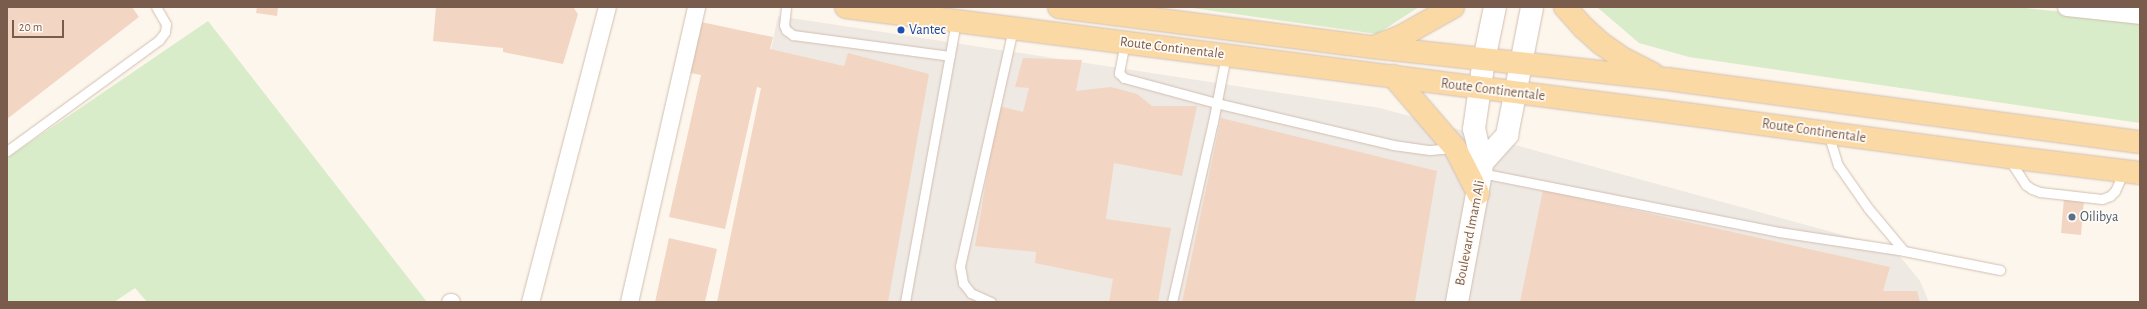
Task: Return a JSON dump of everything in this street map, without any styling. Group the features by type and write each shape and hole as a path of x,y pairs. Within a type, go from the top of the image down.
{"main road":[{"name":"Route Continentale","path":"846,7 2132,172"},
{"name":"Route Continentale","path":"1059,7 1372,47 1666,78 2140,142"},
{"path":"1372,47 1400,37 1453,7"},
{"path":"1565,7 1584,28 1602,44 1622,58 1666,78"},
{"path":"1393,76 1454,148 1480,176"}],"street":[{"path":"530,302 607,7"},
{"path":"629,302 696,7"},
{"path":"1480,176 1474,129 1479,88 1495,7"},
{"path":"1480,176 1507,135 1532,7"},
{"path":"2066,7 2140,15"},
{"name":"Boulevard Imam Ali","path":"1456,302 1480,176"}],"lane":[{"path":"7,151 159,40 165,32 166,24 156,7"},
{"path":"786,7 784,25 786,30 793,35 950,56"},
{"path":"905,302 956,20"},
{"path":"991,302 971,293 963,283 960,266 1013,28"},
{"path":"1124,42 1118,72 1124,78 1216,103 1393,145 1430,150 1454,148"},
{"path":"1172,302 1226,55"},
{"path":"1828,133 1838,165 1868,208 1904,251"},
{"path":"2008,157 2026,185 2040,192 2102,199 2110,196 2132,172"},
{"path":"1480,176 1780,232 1904,251 2000,270"}],"shaded area":[{"path":"778,16 1380,108 1894,249 1920,281 1929,302 718,302"}],"green space":[{"path":"1185,7 1419,7 1377,34"},
{"path":"1597,7 2016,7 2140,20 2140,123 1689,57 1639,43"},
{"path":"208,21 427,302 147,302 135,288 114,302 7,302 7,158"}],"building":[{"path":"7,7 132,7 139,17 7,119"},
{"path":"257,7 278,7 277,16 256,13"},
{"path":"436,7 573,7 578,14 563,64 503,52 503,48 433,41"},
{"path":"701,22 773,37 770,49 844,66 848,53 929,74 888,302 717,302 761,88 757,87 725,229 669,217 701,75 690,73"},
{"path":"1023,58 1082,60 1076,91 1111,87 1137,94 1152,106 1197,106 1182,176 1114,163 1106,219 1171,228 1158,302 1109,302 1113,279 1035,263 1036,252 975,246 999,106 1023,112 1029,88 1015,87"},
{"path":"1221,118 1437,171 1415,302 1182,302"},
{"path":"1543,190 1890,267 1883,291 1917,291 1920,302 1520,302"},
{"name":"Oilibya","path":"2064,198 2084,200 2081,235 2061,233"},
{"path":"669,238 717,249 705,302 655,302"}],"place":[{"name":"Vantec","path":"901,30"},
{"name":"Oilibya","path":"2072,217"}]}
